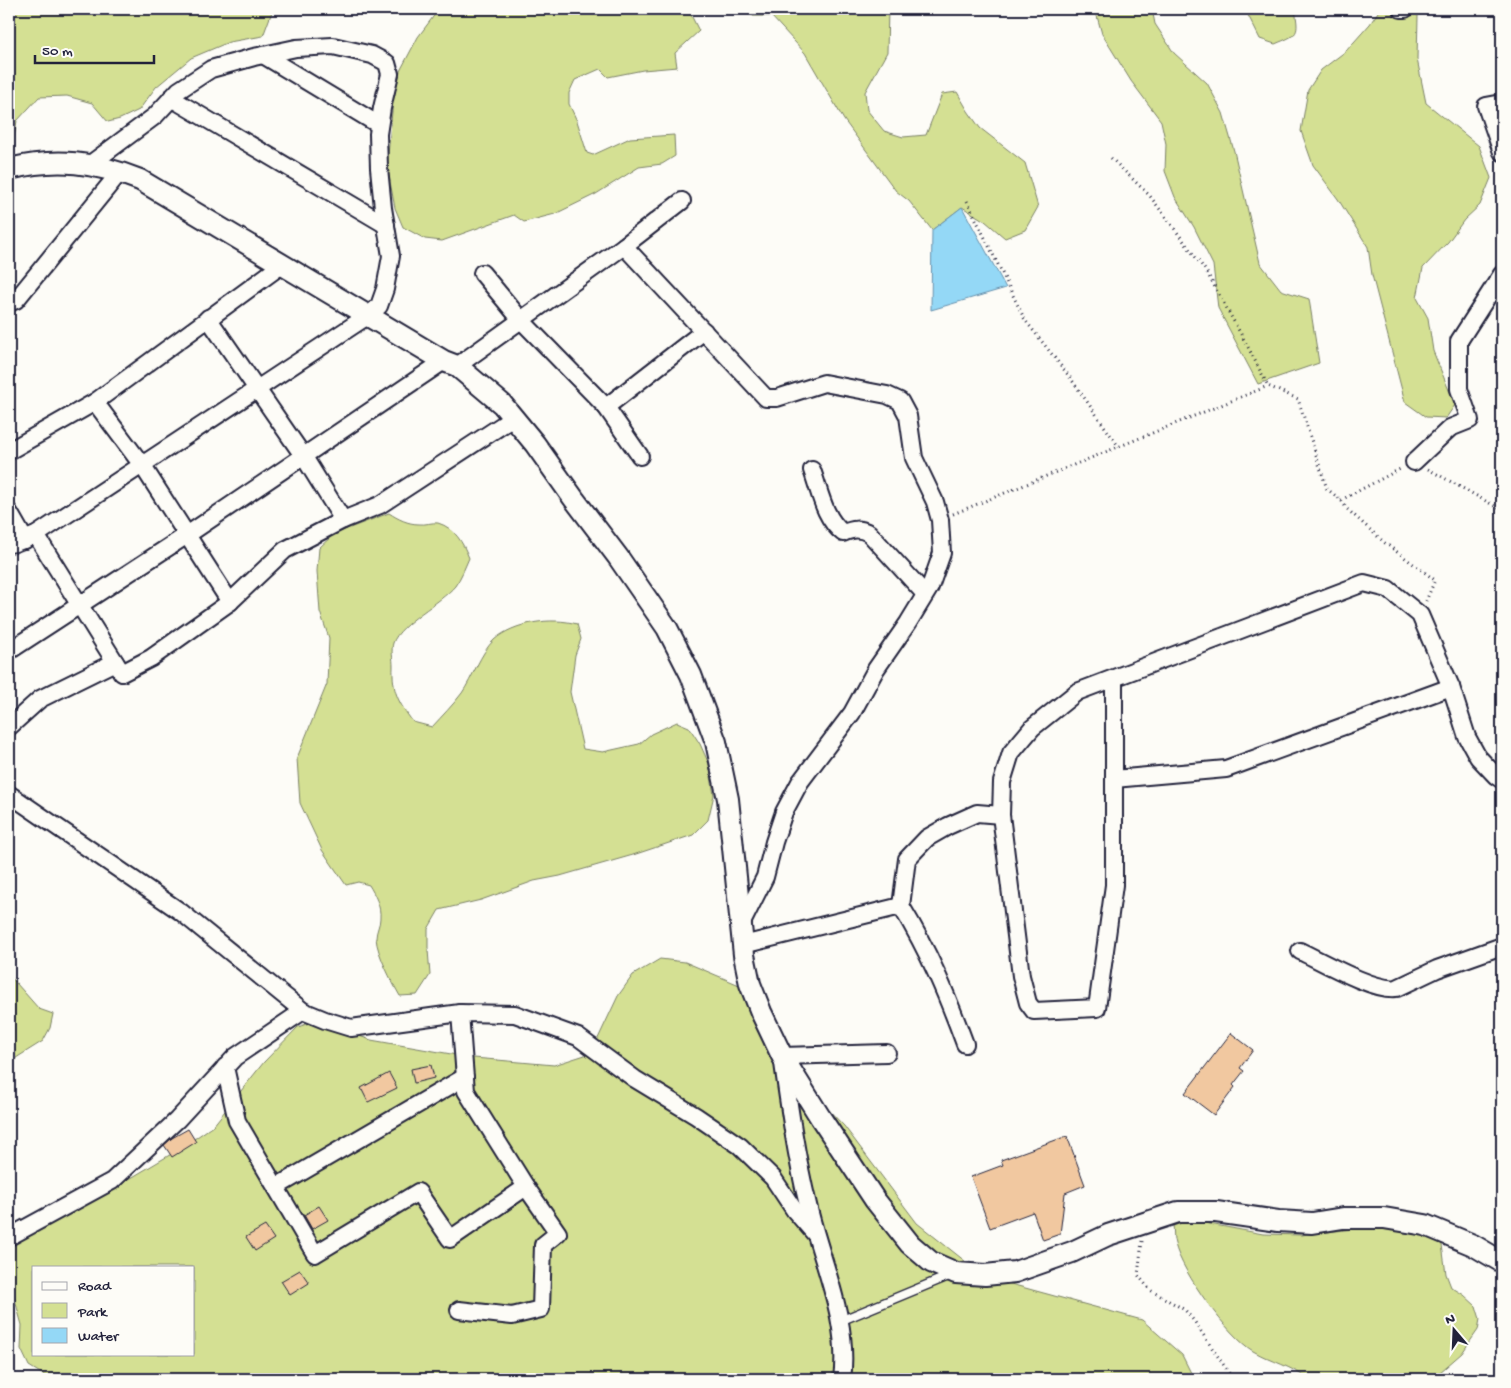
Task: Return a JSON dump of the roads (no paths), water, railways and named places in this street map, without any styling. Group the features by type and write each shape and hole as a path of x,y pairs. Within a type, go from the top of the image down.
{"street":[{"path":"9,544 30,537 369,315 379,306 385,288 391,256 378,168 380,125 390,74 387,63 372,55 333,46 296,48 211,69 179,90 155,116 89,165"},
{"path":"262,55 380,125"},
{"path":"171,98 386,225"},
{"path":"1502,103 1486,106 1502,152"},
{"path":"9,169 65,162 120,172 140,180 451,364 502,404 618,557 666,628 691,675 716,742 728,799 743,945 750,984 761,1012 782,1056 875,1200 910,1244 931,1262 956,1273 986,1275 1015,1272 1072,1252 1108,1235 1178,1212 1216,1212 1278,1221 1312,1223 1343,1218 1384,1218 1425,1225 1473,1245 1502,1262"},
{"path":"9,303 16,300 120,172"},
{"path":"9,651 304,457 521,320 624,246 682,201"},
{"path":"624,246 766,398 777,398 824,383 887,395 900,401 908,416 914,458 935,502 940,520 942,553 930,587 876,669 852,712 796,790 784,812 765,877 741,925"},
{"path":"9,451 95,402 283,264"},
{"path":"482,273 521,320 606,407 640,456"},
{"path":"1414,462 1450,428 1470,420 1459,389 1459,341 1502,274"},
{"path":"208,318 304,457 343,520"},
{"path":"606,407 704,331"},
{"path":"95,402 142,465 230,602"},
{"path":"9,512 30,537 80,606 122,672 152,658 230,602 285,550 343,520 380,505 513,418"},
{"path":"812,470 830,519 836,527 843,533 854,529 861,529 869,533 925,594"},
{"path":"1114,679 1114,885 1097,1008 1034,1011 1028,1003 1021,976 1001,815 1002,782 1012,753 1032,728 1077,692 1364,583 1388,589 1420,615 1450,687 1467,737 1478,757 1502,780"},
{"path":"9,726 40,699 115,662"},
{"path":"1114,779 1226,769 1450,687"},
{"path":"9,794 181,912 303,1011 351,1028 460,1013 515,1014 578,1037 635,1079 696,1116 740,1146 773,1178 795,1211 815,1234"},
{"path":"965,1044 942,984 920,937 901,906 907,859 927,838 948,826 977,813 1001,815"},
{"path":"743,945 901,906"},
{"path":"1300,950 1338,970 1391,989 1437,969 1502,946"},
{"path":"9,1237 112,1181 177,1120 235,1057 303,1011"},
{"path":"459,1310 512,1316 541,1309 543,1245 558,1234 466,1091 460,1013"},
{"path":"782,1056 887,1053"},
{"path":"782,1056 790,1118 815,1234 840,1321 844,1366 842,1379"},
{"path":"226,1067 237,1121 315,1254 418,1192 450,1238 526,1187"},
{"path":"276,1187 465,1077"}],"lane":[{"path":"840,1321 956,1273"}],"water":[{"path":"962,207 1006,288 931,310 932,230"}]}
